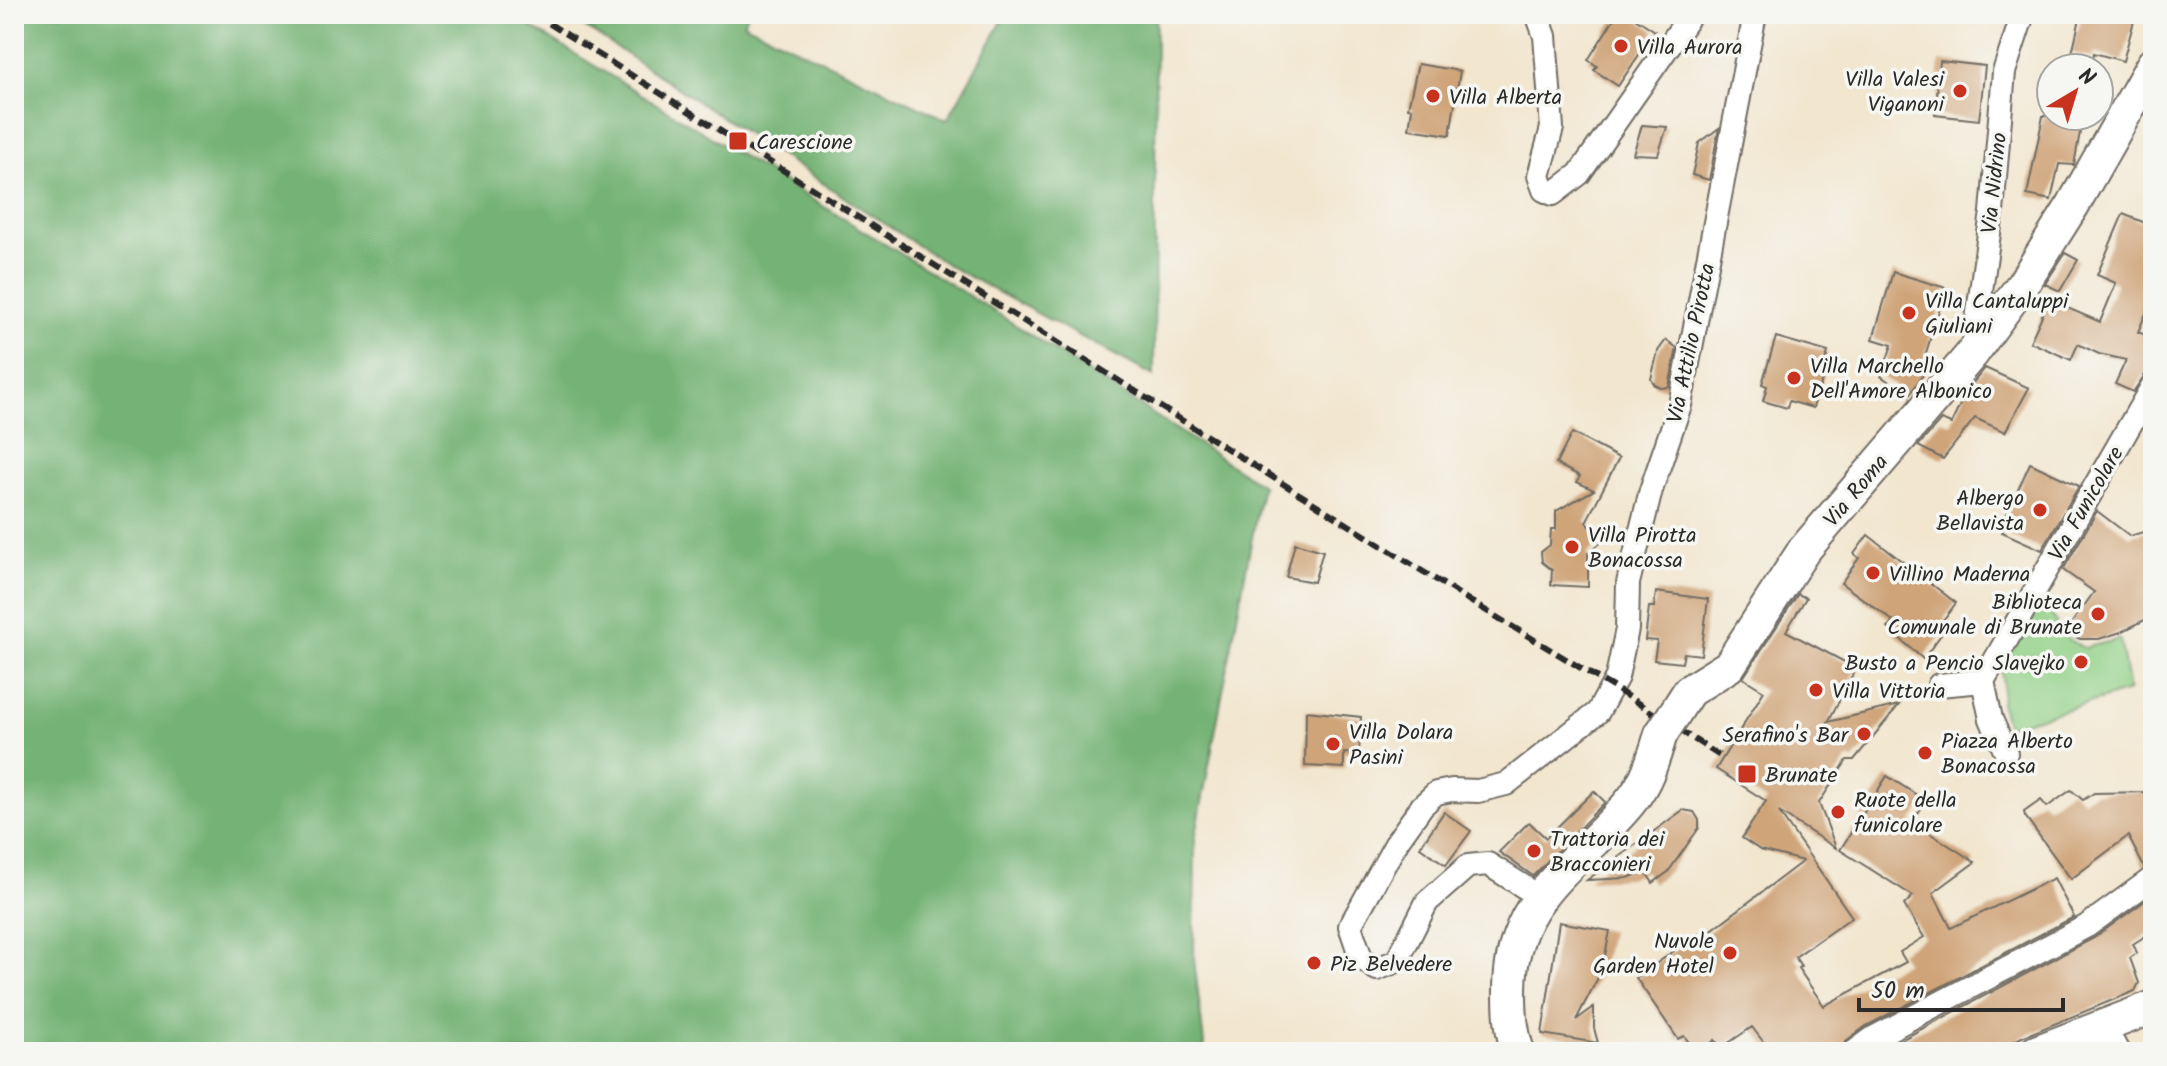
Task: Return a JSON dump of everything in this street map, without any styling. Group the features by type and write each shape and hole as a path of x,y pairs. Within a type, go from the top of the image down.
{"street":[{"path":"1537,14 1545,36 1552,128 1539,176 1544,190 1553,194 1579,174 1691,14"},
{"name":"Via Attilio Pirotta","path":"1540,897 1488,864 1468,866 1427,902 1397,961 1377,969 1361,958 1350,926 1398,840 1422,806 1436,793 1478,791 1506,784 1598,712 1617,677 1627,629 1628,583 1651,490 1680,405 1755,14"},
{"name":"Via Nidrino","path":"1972,354 1992,212 2004,72 2023,14"},
{"name":"Via Roma","path":"1518,1052 1510,1029 1510,977 1519,931 1540,897 1632,800 1650,769 1667,725 1689,691 1729,666 1804,550 1972,354 2023,284 2065,218 2153,64"},
{"name":"Via Funicolare","path":"1983,681 2153,385"},
{"path":"1939,685 1983,681 1991,719 2006,753"},
{"path":"1854,1052 1873,1038 2087,926 2153,878"},
{"path":"2036,1052 2111,1039 2153,1007"}],"green space":[{"path":"14,14 510,14 989,308 1262,485 1195,839 1194,959 1205,1052 14,1052"},
{"path":"565,14 748,14 743,23 947,120 1006,14 1156,14 1154,376 949,266"},
{"path":"2042,586 2060,634 2084,648 2120,639 2129,691 2007,727 2001,705 2003,683 2000,666"}],"building":[{"name":"Villa Aurora","path":"1617,14 1629,14 1655,31 1618,86 1594,70 1597,66 1588,60"},
{"path":"2081,14 2109,14 2134,21 2123,61 2115,59 2115,52 2072,52"},
{"name":"Villa Valesi Viganoni","path":"1940,61 1985,66 1979,120 1935,115"},
{"name":"Villa Alberta","path":"1418,64 1460,71 1450,135 1409,129 1412,109 1408,108"},
{"path":"1642,125 1667,127 1658,155 1633,154"},
{"path":"1719,128 1709,180 1692,175 1699,143"},
{"path":"2040,132 2080,132 2074,165 2059,164 2051,200 2027,195"},
{"path":"2123,214 2153,226 2153,297 2138,332 2153,338 2153,363 2133,392 2115,384 2126,360 2099,354 2078,344 2071,360 2030,342 2049,300 2100,322 2116,283 2097,275"},
{"path":"2065,253 2078,260 2060,291 2045,284"},
{"name":"Villa Cantaluppi Giuliani","path":"1893,272 1946,288 1925,356 1934,358 1909,396 1881,376 1892,345 1873,339"},
{"name":"Villa Marchello Dell'Amore Albonico","path":"1776,337 1828,352 1813,408 1789,401 1787,408 1763,401 1767,386 1762,384"},
{"path":"1666,340 1677,348 1669,387 1661,388 1651,379 1658,351"},
{"path":"1985,368 2029,388 2005,432 1975,418 1943,459 1918,446 1941,420 1951,424 1967,390"},
{"path":"1572,433 1619,458 1586,522 1603,541 1588,553 1588,587 1551,585 1552,570 1542,562 1541,552 1550,545 1551,529 1556,529 1556,511 1594,490 1577,482 1580,476 1556,464"},
{"name":"Albergo Bellavista","path":"2030,463 2079,486 2042,550 2002,532"},
{"path":"2097,511 2130,536 2153,529 2153,616 2099,639 2080,639 2065,632 2094,592 2063,570"},
{"path":"1868,535 1956,603 1944,619 1949,624 1923,659 1888,628 1893,621 1841,583 1859,558 1854,554"},
{"path":"1295,543 1323,551 1314,582 1286,577"},
{"path":"1656,592 1708,599 1701,655 1684,653 1682,663 1654,660 1657,641 1645,640 1649,607 1654,607"},
{"path":"1798,594 1806,598 1786,631 1856,668 1828,722 1899,705 1854,760 1847,760 1819,803 1836,848 1779,812 1852,917 1795,957 1801,966 1798,968 1824,1006 1906,962 1900,952 1924,937 1904,905 1913,896 1840,850 1887,776 1926,801 1912,822 1975,862 1933,893 1951,928 2054,878 2074,917 1866,1026 1846,1041 1839,1052 1771,1052 1752,1027 1721,1048 1715,1040 1704,1048 1692,1046 1684,1036 1678,1039 1636,978 1698,934 1701,938 1803,861 1760,850 1742,838 1766,801 1716,769 1764,691 1743,678"},
{"name":"Villa Dolara Pasini","path":"1306,711 1361,717 1359,754 1344,753 1344,768 1305,766"},
{"path":"2071,790 2083,800 2094,793 2153,792 2153,864 2144,867 2128,836 2071,879 2024,812 2041,800 2047,807"},
{"path":"1594,791 1605,802 1533,876 1499,852 1529,822 1546,838"},
{"path":"1683,810 1694,812 1699,828 1668,872 1653,883 1645,871 1628,878 1587,880"},
{"path":"1444,812 1471,831 1446,865 1420,847"},
{"path":"2153,895 2153,931 2133,944 2137,953 2130,958 2139,983 2135,991 1993,1052 1878,1052 2094,938"},
{"path":"1559,922 1610,931 1602,970 1576,1020 1594,1007 1598,1043 1542,1034"}],"railway":[{"path":"534,14 1723,758"}],"place":[{"name":"Villa Aurora","path":"1621,46"},
{"name":"Villa Valesi Viganoni","path":"1960,91"},
{"name":"Villa Alberta","path":"1433,96"},
{"name":"Carescione","path":"738,141"},
{"name":"Villa Cantaluppi Giuliani","path":"1909,313"},
{"name":"Villa Marchello Dell'Amore Albonico","path":"1794,378"},
{"name":"Albergo Bellavista","path":"2040,510"},
{"name":"Villa Pirotta Bonacossa","path":"1572,547"},
{"name":"Villino Maderna","path":"1873,573"},
{"name":"Biblioteca Comunale di Brunate","path":"2098,614"},
{"name":"Busto a Pencio Slavejko","path":"2081,662"},
{"name":"Villa Vittoria","path":"1816,690"},
{"name":"Serafino's Bar","path":"1864,734"},
{"name":"Villa Dolara Pasini","path":"1333,744"},
{"name":"Piazza Alberto Bonacossa","path":"1925,753"},
{"name":"Brunate","path":"1747,774"},
{"name":"Ruote della funicolare","path":"1838,812"},
{"name":"Trattoria dei Bracconieri","path":"1534,851"},
{"name":"Nuvole Garden Hotel","path":"1730,953"},
{"name":"Piz Belvedere","path":"1314,963"}]}
